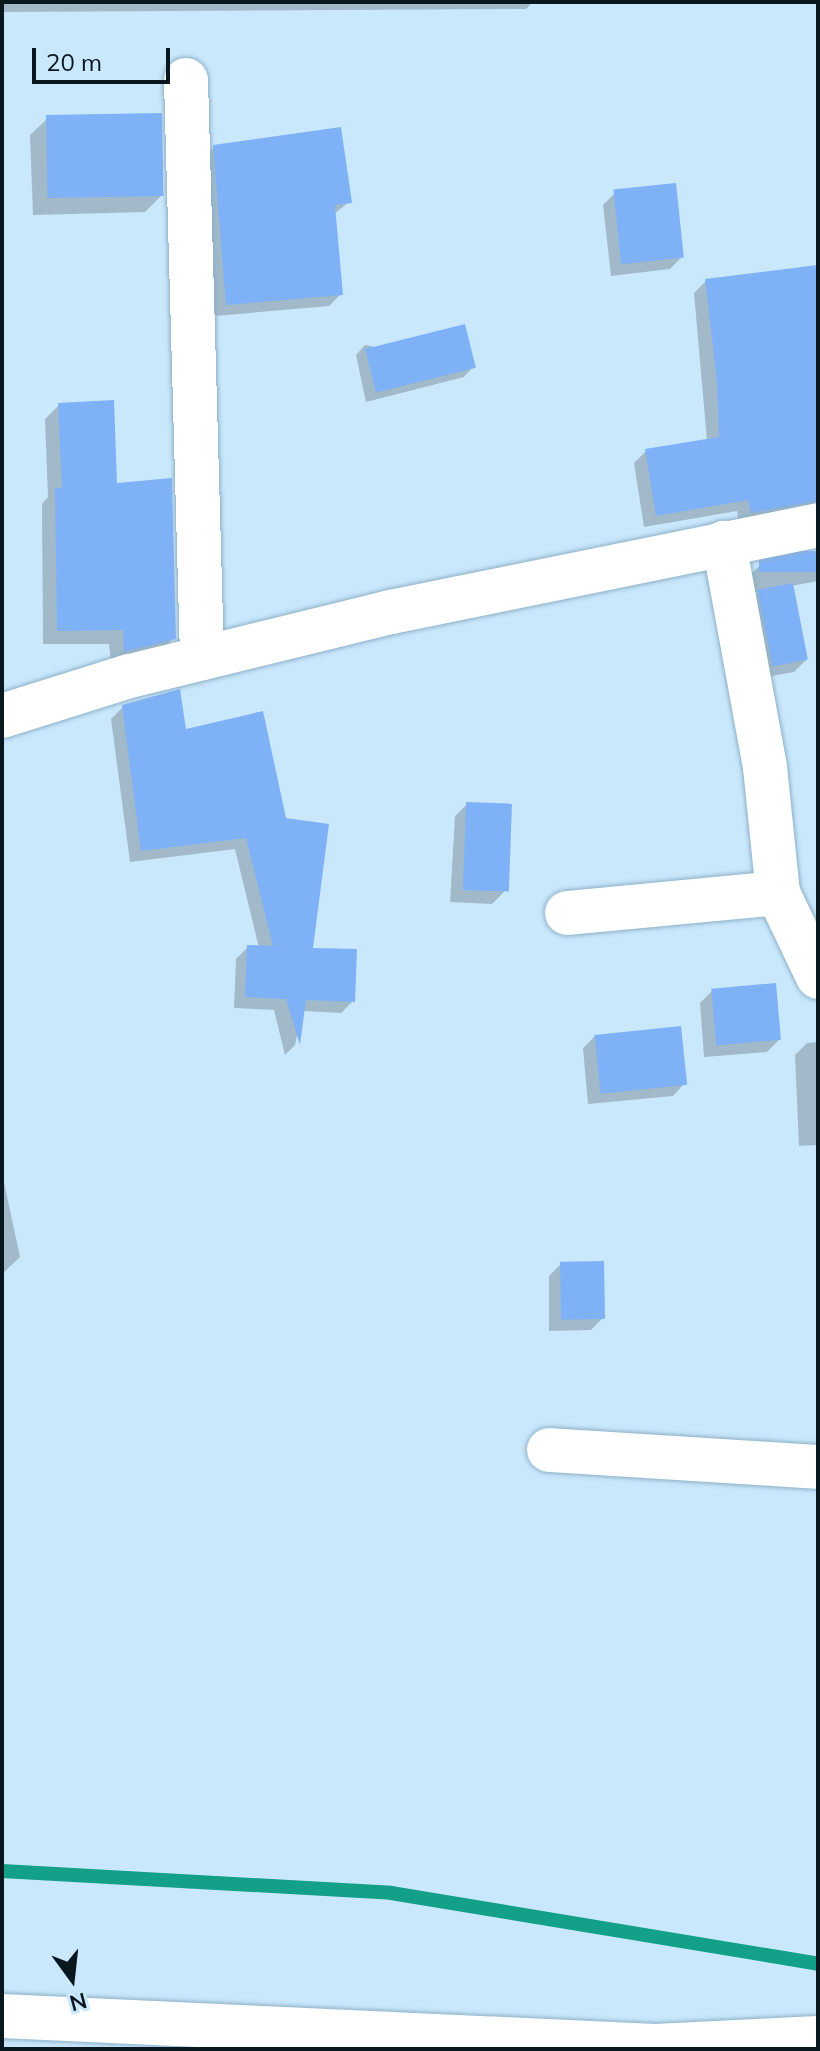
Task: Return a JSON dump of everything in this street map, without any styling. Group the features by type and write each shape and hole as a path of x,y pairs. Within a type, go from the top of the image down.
{"street":[{"path":"186,80 202,658"},
{"path":"2,716 130,676 391,612 818,525"},
{"path":"724,543 765,767 778,893 818,977"},
{"path":"567,913 778,893"},
{"path":"549,1450 818,1467"},
{"path":"2,2016 655,2046 818,2038"}],"building":[{"path":"162,113 163,196 47,198 46,115"},
{"path":"341,127 352,203 335,205 343,295 226,305 213,145"},
{"path":"676,183 684,258 621,264 613,190"},
{"path":"818,265 818,501 751,513 748,500 656,516 645,449 719,437 717,382 705,279"},
{"path":"465,324 476,368 376,393 365,349"},
{"path":"114,400 117,483 172,478 176,639 124,652 123,630 57,631 55,488 62,488 58,403"},
{"path":"759,551 818,551 818,572 759,572"},
{"path":"793,583 808,660 773,666 758,590"},
{"path":"180,689 186,729 263,711 286,818 329,824 313,948 357,949 355,1002 306,1000 300,1045 286,999 245,997 247,945 273,946 246,838 141,851 122,705"},
{"path":"466,802 512,804 509,892 463,890"},
{"path":"776,983 781,1040 716,1045 711,989"},
{"path":"681,1026 687,1085 601,1094 594,1035"},
{"path":"604,1261 605,1319 561,1320 560,1262"}],"waterway":[{"path":"2,1871 391,1893 818,1964"}]}
